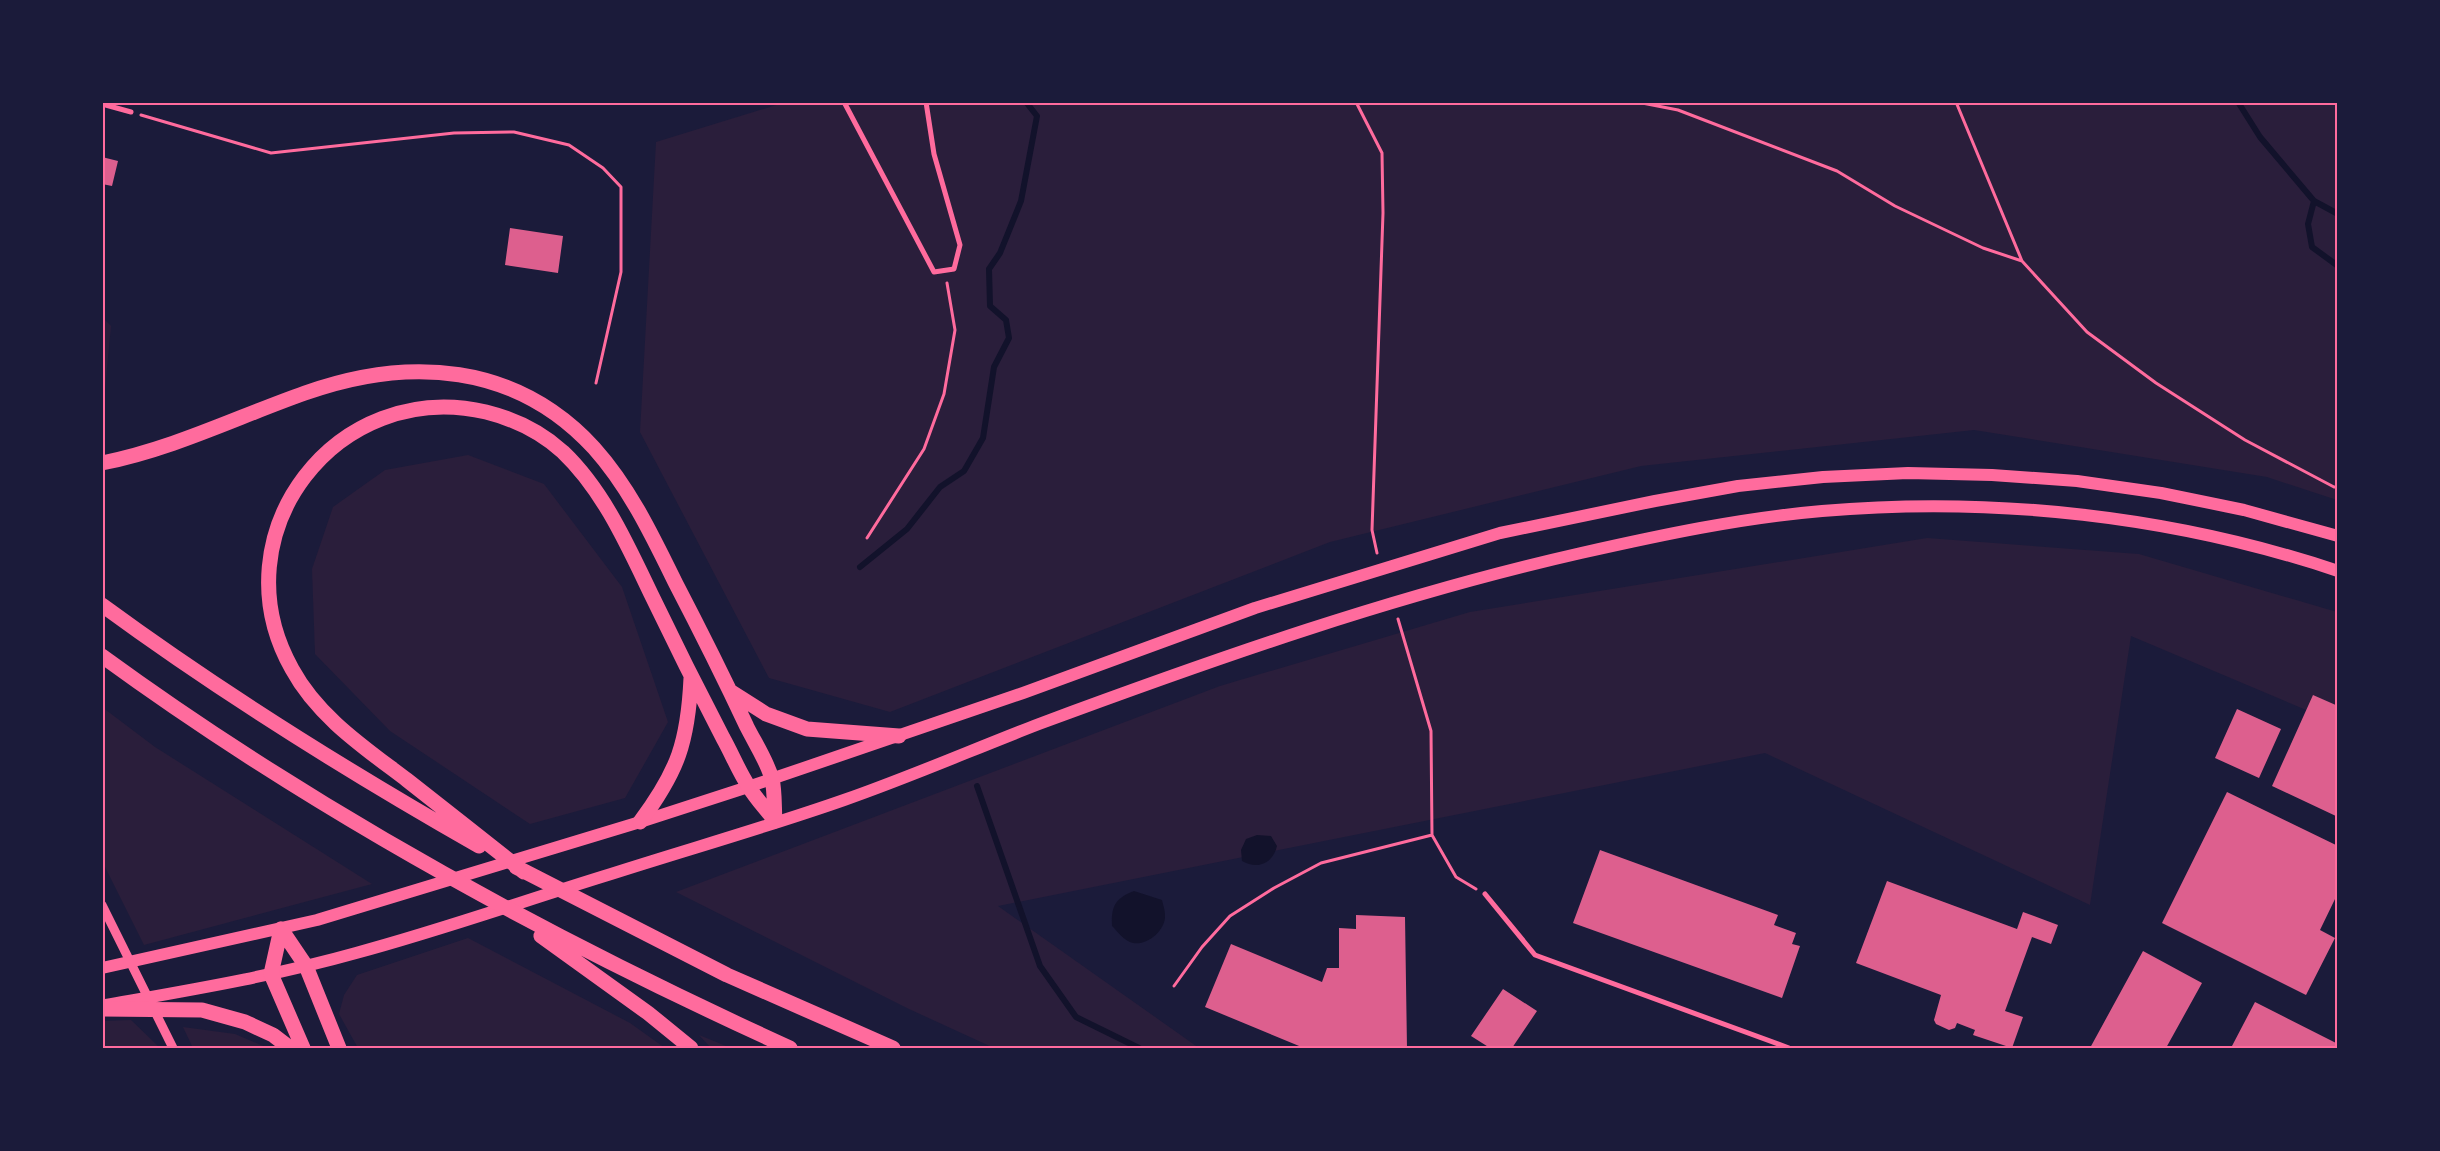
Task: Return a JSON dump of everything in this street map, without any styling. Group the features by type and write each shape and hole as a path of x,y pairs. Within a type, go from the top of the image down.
{"highway":[{"path":"102,463 158,449 204,433 306,392 354,379 400,371 448,371 488,379 525,395 564,419 594,449 623,486 644,520 772,779 776,822"},
{"path":"524,872 338,727 313,699 292,670 278,638 270,603 269,577 275,533 288,500 308,471 333,446 362,426 395,413 430,407 466,407 500,416 532,430 561,451 585,477 604,504 748,787 776,822"},
{"path":"102,604 273,722 355,774 524,872 727,975 893,1048"},
{"path":"102,656 257,761 475,892 580,948 790,1048"},
{"path":"640,822 663,790 680,755 689,716 691,677"},
{"path":"730,691 766,714 808,728 899,736"},
{"path":"475,892 565,953 648,1013 691,1048"},
{"path":"281,930 306,966 340,1048"},
{"path":"281,930 271,974 303,1048"},
{"path":"102,1007 202,1010 245,1022 273,1035 290,1048"}],"main road":[{"path":"102,968 281,930 640,822 748,787 899,736 1255,608 1500,533 1655,501 1738,486 1823,477 1908,473 1992,474 2077,481 2161,493 2244,510 2338,536"},
{"path":"102,1007 271,974 369,950 844,800 1034,726 1196,667 1351,614 1507,570 1660,535 1741,520 1823,511 1906,507 1989,507 2072,514 2153,525 2234,542 2338,571"}],"street":[{"path":"844,102 934,272 954,269 960,245 934,154 926,102"},
{"path":"102,104 131,112"},
{"path":"1485,894 1535,955 1788,1048"},
{"path":"102,905 173,1048"}],"path":[{"path":"1356,102 1382,152 1383,213 1372,530 1377,553"},
{"path":"1637,102 1678,110 1837,171 1895,206 1984,248 2022,261"},
{"path":"1956,102 2022,261 2087,332 2156,383 2245,440 2334,487 2338,487"},
{"path":"131,112 271,153 454,134 514,132 569,145 603,168 621,187 621,272 596,384"},
{"path":"867,538 924,449 944,394 955,330 944,270"},
{"path":"1397,619 1431,731 1432,835 1456,876 1485,894"},
{"path":"1174,986 1202,947 1230,916 1274,888 1321,863 1432,835"}],"shaded area":[{"path":"783,103 2337,103 2337,500 2267,477 1974,430 1641,466 1330,542 890,712 769,678 640,432 656,142"},
{"path":"103,318 111,326 103,411"},
{"path":"468,455 544,484 622,587 668,722 625,798 530,824 390,731 315,654 312,569 333,507 385,470"},
{"path":"1927,538 2139,554 2337,612 2337,723 2131,636 2090,905 1765,753 998,906 1199,1048 994,1048 909,1009 676,892 1220,686 1470,612"},
{"path":"102,707 155,747 372,884 144,945 103,863"},
{"path":"1257,835 1271,836 1277,846 1268,861 1259,865 1248,864 1242,861 1241,850 1246,839"},
{"path":"1134,891 1162,900 1165,913 1162,926 1155,936 1138,943 1127,940 1112,926 1112,914 1118,900"},
{"path":"468,938 630,1023 665,1048 358,1048 339,1014 344,995 357,975"},
{"path":"131,1020 160,1048 103,1048 103,1021"},
{"path":"183,1027 235,1034 268,1048 193,1048"},
{"path":"699,1035 731,1048 711,1048"}],"building":[{"path":"102,157 118,161 112,186 102,184"},
{"path":"510,228 563,236 558,273 505,265"},
{"path":"2313,695 2338,706 2338,817 2272,786"},
{"path":"2237,709 2281,729 2259,778 2215,758"},
{"path":"2227,792 2338,846 2338,901 2335,899 2320,930 2335,938 2306,995 2162,923"},
{"path":"1600,850 1778,915 1774,925 1796,933 1792,944 1800,946 1782,998 1573,923"},
{"path":"1887,881 2017,929 2023,912 2058,925 2051,944 2032,937 2005,1011 2023,1017 2012,1048 1973,1035 1975,1030 1957,1023 1955,1028 1949,1030 1936,1024 1934,1020 1941,995 1856,963"},
{"path":"1356,915 1405,917 1407,1048 1304,1048 1205,1007 1231,944 1322,982 1327,968 1339,968 1339,928 1356,929"},
{"path":"2143,951 2202,983 2166,1048 2090,1048"},
{"path":"1503,989 1537,1011 1512,1048 1490,1048 1471,1036"},
{"path":"2255,1002 2338,1044 2338,1048 2236,1048 2232,1046"}],"waterway":[{"path":"860,567 907,529 940,487 964,471 983,438 994,367 1009,338 1006,320 990,306 989,269 1000,253 1021,201 1037,116 1026,102"},
{"path":"2238,102 2260,137 2314,201 2338,214"},
{"path":"2314,201 2308,224 2312,247 2338,266"},
{"path":"977,786 1040,966 1076,1017 1139,1048"}]}
